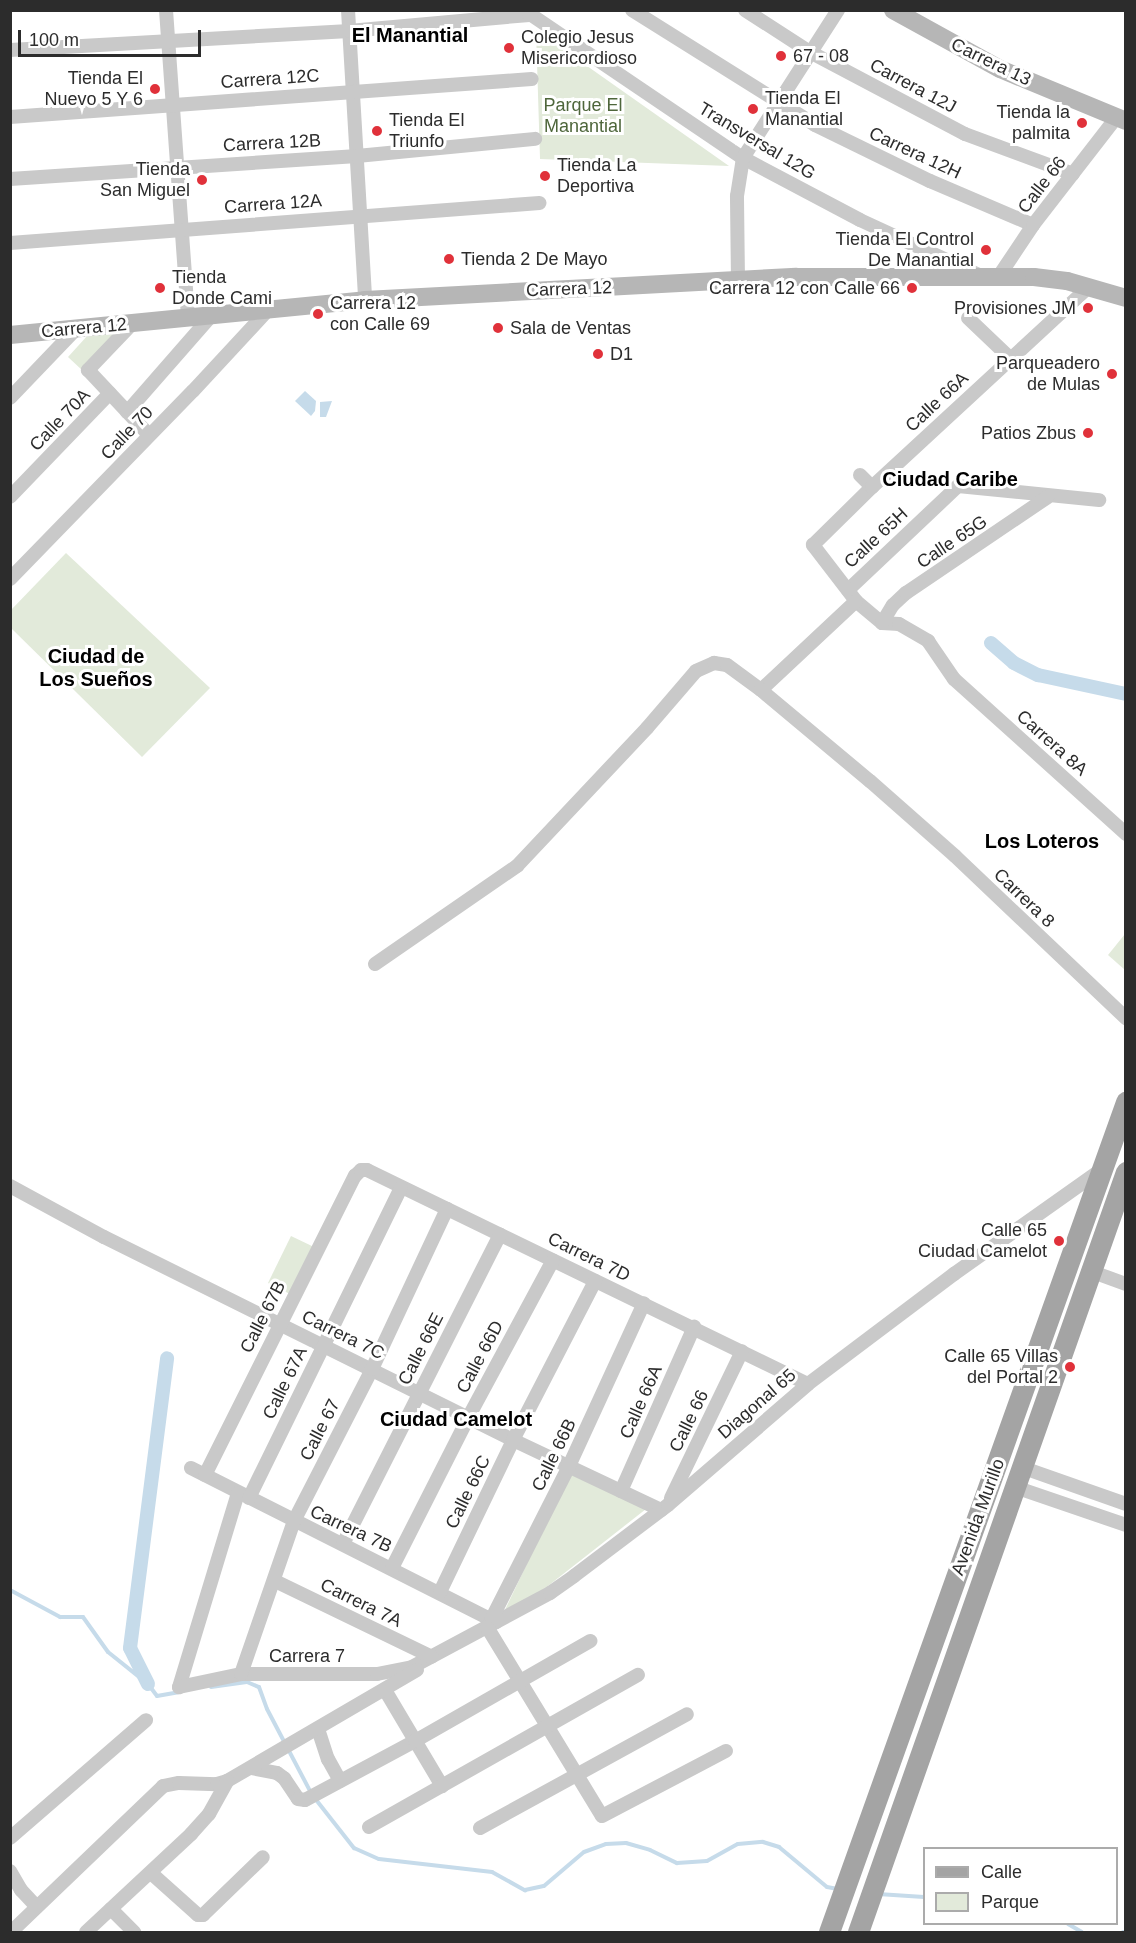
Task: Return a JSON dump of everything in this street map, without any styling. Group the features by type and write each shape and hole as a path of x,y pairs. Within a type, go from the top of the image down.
{"main road":[{"name":"Carrera 13","path":"893,10 1000,69 1121,119"},
{"name":"Carrera 12","path":"10,335 365,300 796,278 1034,277 1067,281 1125,298"},
{"name":"Avenida Murillo","path":"829,1932 1125,1102"},
{"name":"Avenida Murillo","path":"858,1932 1125,1172"}],"street":[{"path":"166,10 175,166 188,318"},
{"path":"348,10 365,300"},
{"name":"Carrera 12H","path":"632,10 777,103 930,181 1033,225"},
{"name":"Carrera 12J","path":"745,10 810,52 965,134 1073,174"},
{"path":"738,281 737,196 744,158 838,10"},
{"path":"10,51 349,31 528,12"},
{"name":"Transversal 12G","path":"528,12 744,158 860,220 993,277"},
{"name":"Carrera 12C","path":"10,117 172,103 532,80"},
{"name":"Calle 66","path":"993,277 1073,174 1121,119"},
{"name":"Carrera 12B","path":"10,179 175,166 357,156 535,139"},
{"name":"Carrera 12A","path":"10,243 538,202"},
{"name":"Calle 66A","path":"852,596 813,545 1010,358 1089,287"},
{"name":"Calle 70","path":"10,579 267,311"},
{"name":"Calle 70","path":"128,412 211,316"},
{"path":"968,318 1010,358"},
{"path":"132,324 88,370 150,435"},
{"path":"10,398 76,329"},
{"name":"Calle 70A","path":"10,496 110,393"},
{"path":"860,475 872,487"},
{"name":"Calle 65H","path":"760,690 958,486 1048,497 1099,500"},
{"name":"Calle 65G","path":"882,623 893,605 906,593 1048,497"},
{"path":"852,596 882,623"},
{"name":"Carrera 8A","path":"882,623 899,624 928,641 954,679 1125,834"},
{"name":"Carrera 8","path":"375,964 517,866 639,736 696,671 714,663 727,665 870,781 955,856 1125,1018"},
{"name":"Carrera 7D","path":"355,1176 361,1170 367,1170 808,1384"},
{"name":"Diagonal 65","path":"432,1657 550,1593 664,1508 808,1384 954,1274 1101,1170"},
{"name":"Calle 67B","path":"205,1475 355,1176"},
{"name":"Carrera 7C","path":"10,1186 104,1237 468,1418 621,1491 664,1508"},
{"name":"Calle 67A","path":"179,1687 244,1496 323,1345 401,1188"},
{"name":"Calle 67","path":"241,1674 294,1521 372,1369 447,1209"},
{"name":"Calle 66E","path":"343,1544 500,1234"},
{"name":"Calle 66D","path":"392,1568 468,1418 553,1260"},
{"path":"1090,1271 1125,1284"},
{"name":"Calle 66C","path":"440,1593 513,1440 595,1281"},
{"name":"Calle 66B","path":"491,1623 569,1466 644,1303"},
{"name":"Calle 66A","path":"621,1491 694,1327"},
{"name":"Calle 66","path":"664,1508 742,1351"},
{"name":"Carrera 7B","path":"191,1467 244,1496 392,1568 491,1623"},
{"path":"1018,1477 1098,1494 1125,1504"},
{"path":"1018,1477 1090,1513 1125,1525"},
{"path":"1090,1513 1098,1494"},
{"name":"Carrera 7A","path":"275,1581 432,1657"},
{"path":"491,1623 519,1680 602,1816 726,1751"},
{"path":"266,1759 284,1778 298,1799 305,1800 415,1742 590,1641"},
{"path":"10,1932 163,1786 179,1782 217,1784 227,1781 406,1678 432,1657"},
{"name":"Carrera 7","path":"179,1687 241,1674 377,1674 400,1671 432,1657"},
{"path":"369,1827 638,1675"},
{"path":"386,1690 442,1786"},
{"path":"480,1828 687,1714"},
{"path":"10,1838 146,1720"},
{"path":"318,1729 328,1759 340,1781"},
{"path":"251,1768 277,1773"},
{"path":"86,1932 151,1873 209,1814 227,1781"},
{"path":"151,1873 198,1915 203,1915 263,1857"},
{"path":"10,1871 21,1890 37,1907"},
{"path":"111,1909 134,1932"}],"green space":[{"name":"Parque El Manantial","path":"536,30 729,166 540,159"},
{"path":"118,333 83,371 68,357 88,335"},
{"path":"66,553 210,688 142,757 11,628 11,610"},
{"path":"1125,934 1125,970 1108,955"},
{"path":"291,1236 314,1247 290,1294 268,1283"},
{"path":"571,1471 646,1509 539,1593 504,1612"}],"water":[{"path":"305,391 316,401 315,411 311,416 295,401"},
{"path":"332,401 326,417 320,417 320,402"}],"waterway":[{"path":"991,643 1014,663 1038,675 1126,694"},
{"path":"148,1684 130,1648 167,1358"},
{"path":"10,1590 60,1617 83,1617 108,1652 148,1684 157,1696 180,1692"},
{"path":"211,1687 247,1682 259,1687 267,1709 310,1791"},
{"path":"317,1801 354,1848 379,1859 492,1872 525,1890 544,1886 584,1852 606,1844 626,1843 650,1850 677,1863 707,1861 738,1844 763,1842 779,1847 827,1887 838,1889"},
{"path":"878,1894 923,1897"},
{"path":"1070,1925 1082,1932"}],"place":[{"name":"Colegio Jesus Misericordioso","path":"509,48"},
{"name":"67 - 08","path":"781,56"},
{"name":"Tienda El Nuevo 5 Y 6","path":"155,89"},
{"name":"Tienda El Manantial","path":"753,109"},
{"name":"Tienda la palmita","path":"1082,123"},
{"name":"Tienda El Triunfo","path":"377,131"},
{"name":"Tienda La Deportiva","path":"545,176"},
{"name":"Tienda San Miguel","path":"202,180"},
{"name":"Tienda El Control De Manantial","path":"986,250"},
{"name":"Tienda 2 De Mayo","path":"449,259"},
{"name":"Tienda Donde Cami","path":"160,288"},
{"name":"Carrera 12 con Calle 66","path":"912,288"},
{"name":"Provisiones JM","path":"1088,308"},
{"name":"Carrera 12 con Calle 69","path":"318,314"},
{"name":"Sala de Ventas","path":"498,328"},
{"name":"D1","path":"598,354"},
{"name":"Parqueadero de Mulas","path":"1112,374"},
{"name":"Patios Zbus","path":"1088,433"},
{"name":"Calle 65 Ciudad Camelot","path":"1059,1241"},
{"name":"Calle 65 Villas del Portal 2","path":"1070,1367"}],"district":[{"name":"El Manantial","path":"410,35"},
{"name":"Ciudad Caribe","path":"950,479"},
{"name":"Ciudad de Los Sueños","path":"96,668"},
{"name":"Los Loteros","path":"1042,841"},
{"name":"Ciudad Camelot","path":"456,1419"}]}
